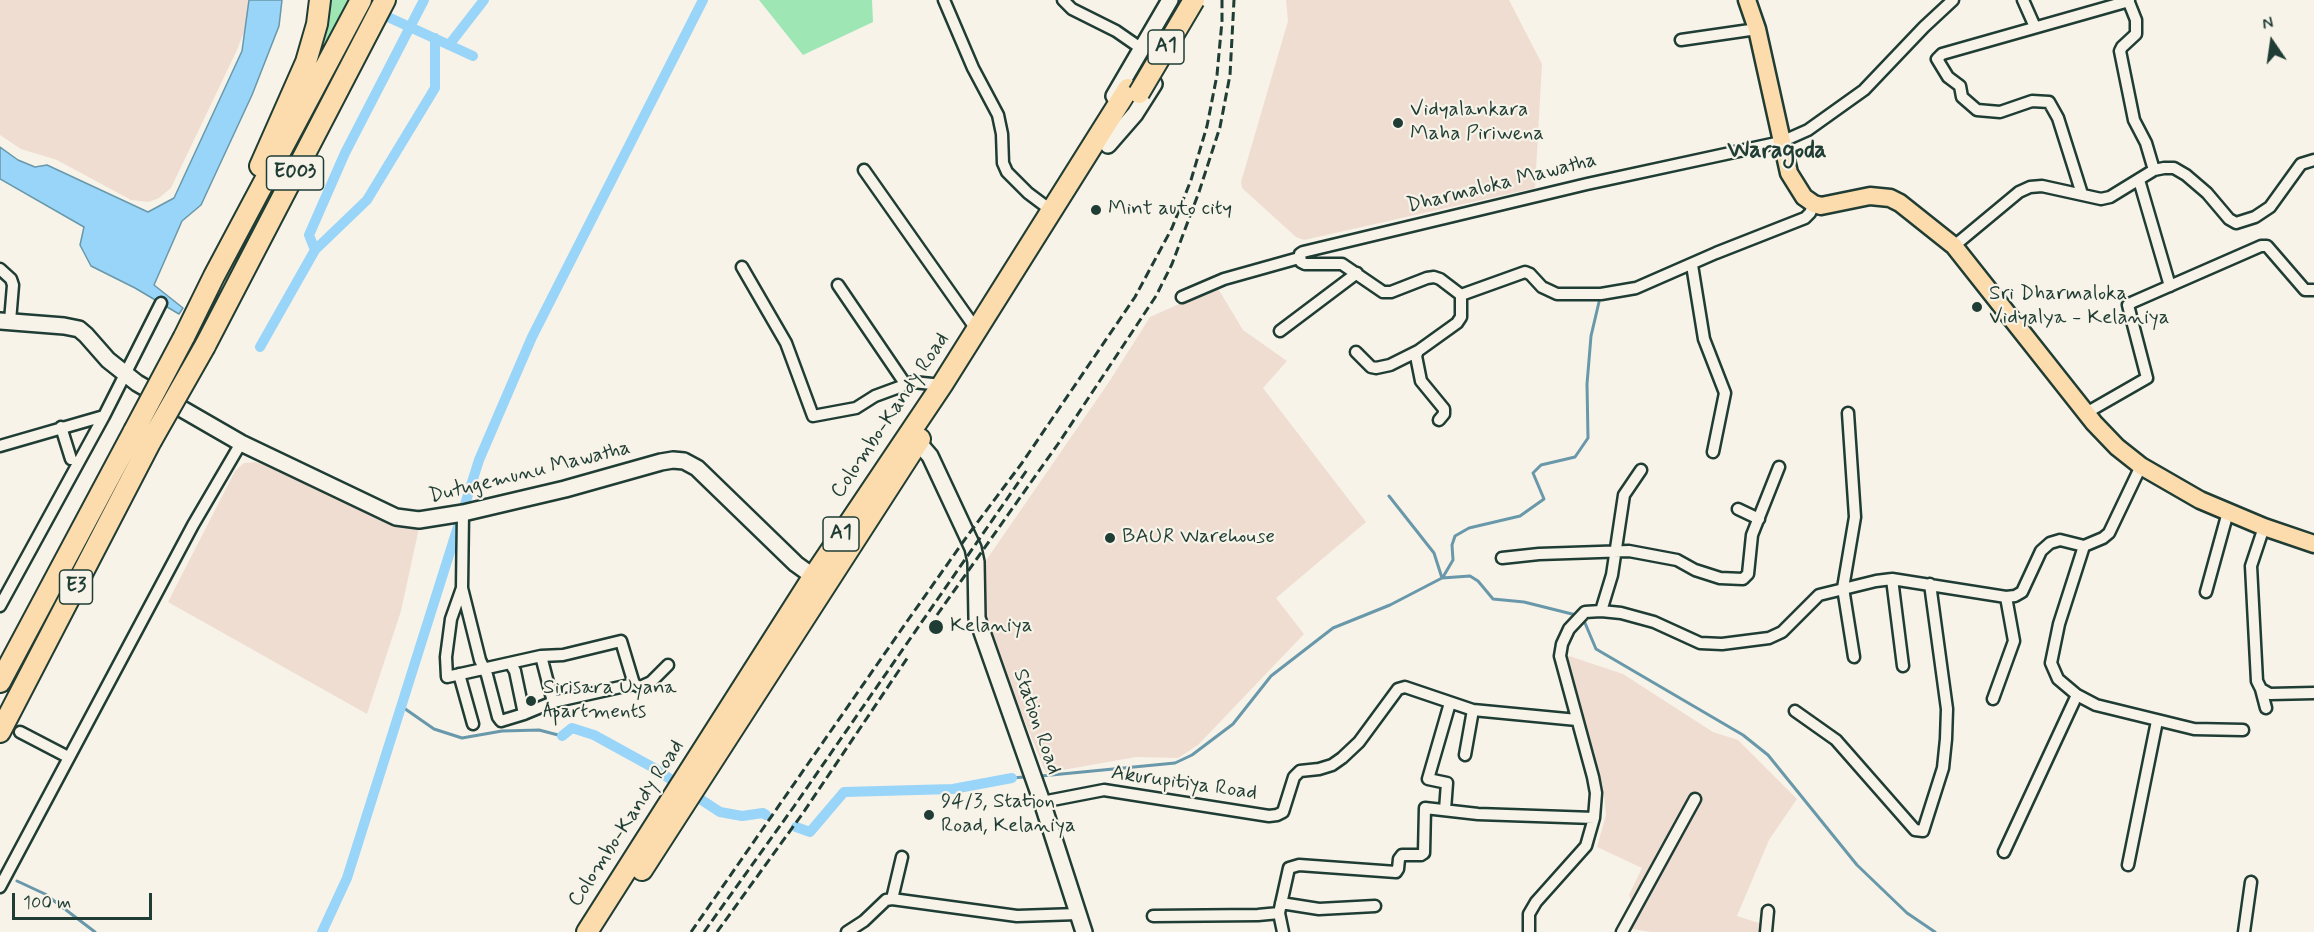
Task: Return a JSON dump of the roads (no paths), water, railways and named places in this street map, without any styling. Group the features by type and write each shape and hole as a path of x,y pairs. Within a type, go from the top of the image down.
{"highway":[{"path":"214,276 306,62 317,24 320,0"},
{"name":"E003","path":"134,431 361,0"},
{"name":"E003","path":"151,441 205,346 385,0"},
{"name":"A1","path":"1103,141 1133,91 1194,0"},
{"name":"A1","path":"1133,91 1173,2"},
{"name":"Colombo-Kandy Road","path":"914,437 976,329 1052,211 1103,141"},
{"name":"Colombo-Kandy Road","path":"586,932 914,437 1103,141"},
{"name":"E3","path":"0,682 134,431"},
{"name":"E3","path":"0,732 151,441"},
{"name":"Colombo-Kandy Road","path":"600,932 664,837 819,581"}],"main road":[{"path":"1747,0 1757,29 1789,173 1804,197 1821,206 1870,196 1890,198 1900,202 1954,246 2086,413 2117,447 2141,466 2200,500 2264,527 2314,544"}],"street":[{"path":"944,0 973,68 998,116 1002,134 1003,163 1007,172 1028,193 1052,211"},
{"path":"1063,0 1072,9 1116,31 1142,49"},
{"path":"1103,141 1135,114 1205,0"},
{"name":"Dharmaloka Mawatha","path":"1182,297 1224,279 1299,258 1303,252 1652,169 1781,142 1808,130 1864,90 1953,0"},
{"path":"2023,0 2035,27"},
{"path":"2082,194 2058,118 2049,102 2032,101 2000,112 1977,110 1962,97 1957,82 1948,77 1938,62 1942,54 2129,0 2136,21 2136,34 2122,46 2120,51 2134,120 2146,143 2154,170"},
{"path":"1103,141 1110,102 1173,2 1192,21"},
{"path":"1681,40 1757,29"},
{"path":"1954,246 2019,192 2030,187 2042,186 2101,199 2110,197 2154,170 2174,168 2207,193 2236,224 2255,217 2271,207 2301,164 2314,160"},
{"path":"864,170 976,329"},
{"path":"2139,180 2170,286"},
{"path":"1461,295 1525,272 1530,274 1542,287 1557,294 1601,294 1636,288 1805,218 1814,204"},
{"path":"2086,413 2147,378 2128,305 2260,246 2267,246 2309,290 2314,301"},
{"path":"1299,258 1305,264 1342,264 1383,292 1391,292 1434,277 1461,295"},
{"path":"1692,265 1704,339 1725,393 1713,452"},
{"path":"742,267 786,343 813,416 856,408 875,396 913,382 942,385"},
{"path":"0,269 11,279 13,285 5,321"},
{"path":"1280,331 1357,273"},
{"path":"838,285 906,385"},
{"path":"1356,352 1371,367 1376,368 1390,365 1418,351 1457,323 1461,317 1461,295"},
{"path":"0,606 104,416 161,303"},
{"name":"Dutugemunu Mawatha","path":"5,321 79,329 108,360 137,383 241,443 396,517 419,520 463,513 565,489 662,462 684,461 697,468 819,581"},
{"path":"1418,351 1415,361 1421,381 1444,409 1444,414 1439,420"},
{"path":"1848,413 1855,517 1843,588 1854,657"},
{"path":"0,446 104,416"},
{"path":"61,427 71,459"},
{"name":"Station Road","path":"914,437 930,456 973,548 976,562 977,618 1042,802 1084,932"},
{"path":"0,887 193,525 241,443"},
{"path":"1529,932 1529,914 1586,846 1594,818 1596,793 1593,777 1560,656 1565,636 1585,612 1621,613 1654,622 1700,643 1737,643 1768,638 1782,632 1820,595 1843,588 1892,579 2006,597 2015,596 2022,592 2041,551 2050,543 2060,540 2084,546 2109,533 2141,466"},
{"path":"1502,558 1615,550 1677,560 1695,570 1720,578 1743,579 1748,574 1752,535 1779,467"},
{"path":"1601,611 1612,574 1624,495 1641,470"},
{"path":"1738,509 1759,519"},
{"path":"2206,592 2228,512"},
{"path":"463,513 462,588 474,641 501,721 553,702 634,684 640,687 651,682 668,665"},
{"path":"2264,527 2251,570 2257,681 2266,708"},
{"path":"2084,546 2059,624 2051,663 2058,679 2077,695 2096,705 2194,729 2243,730"},
{"path":"1892,579 1903,666"},
{"path":"1795,711 1836,740 1915,830 1923,831 1943,768 1947,709 1930,584"},
{"path":"462,588 451,619 446,657 447,677 541,656 563,655 621,641 634,684"},
{"path":"1994,699 2014,641 2006,597"},
{"path":"541,656 553,702"},
{"path":"510,663 515,671 524,714"},
{"path":"459,674 473,724"},
{"name":"Akurupitiya Road","path":"1042,802 1104,790 1269,816 1277,815 1283,812 1294,777 1300,771 1332,765 1342,758 1359,742 1398,689 1406,687 1473,710 1577,720"},
{"path":"2261,689 2270,694 2314,693"},
{"path":"2004,852 2077,695"},
{"path":"1445,810 1447,783 1428,779 1450,703"},
{"path":"1465,755 1473,710"},
{"path":"2128,865 2157,720"},
{"path":"2194,729 2195,741"},
{"path":"20,732 68,757"},
{"path":"1622,932 1695,799"},
{"path":"1283,932 1280,908 1289,868 1294,866 1396,872 1400,856 1424,853 1423,810 1428,808 1478,814 1594,818"},
{"path":"892,899 902,857"},
{"path":"2244,932 2251,882"},
{"path":"848,932 864,921 886,900 892,899 1017,916 1078,914"},
{"path":"1153,916 1258,915 1280,908 1319,909 1375,906"},
{"path":"1766,932 1767,911"}],"water":[{"path":"249,0 282,0 279,26 252,95 201,205 182,221 154,285 183,308 179,314 91,266 80,245 84,227 0,179 0,147 18,160 35,167 47,165 148,212 174,198 242,51"}],"waterway":[{"path":"315,250 309,235 345,153 424,0"},
{"path":"449,45 484,0"},
{"path":"322,932 347,878 479,460 532,337 703,0"},
{"path":"388,17 473,56"},
{"path":"260,347 315,250 367,200 435,88 435,38"},
{"path":"1443,577 1453,560 1452,545 1455,536 1469,528 1520,516 1544,499 1533,473 1541,465 1575,457 1588,438 1587,384 1591,336 1599,302"},
{"path":"1389,496 1434,553 1442,578"},
{"path":"1041,776 1175,763 1192,755 1233,724 1271,676 1333,628 1390,605 1442,578 1470,576 1478,581 1493,599 1524,602 1576,615 1585,623 1596,649 1743,735 1768,755 1857,865 1907,913 1935,932"},
{"path":"401,706 434,729 462,738 502,731 539,730 562,736"},
{"path":"562,736 572,728 594,735 673,781"},
{"path":"1012,778 1024,777"},
{"path":"796,827 810,832 844,792 953,789 1012,778"},
{"path":"697,797 720,812 742,816 763,813 766,815"},
{"path":"17,881 45,894 95,932"}],"railway":[{"path":"691,932 908,620 1022,463 1135,297 1172,228 1191,180 1207,126 1217,75 1222,0"},
{"path":"937,615 1058,444 1156,296 1172,264 1220,127 1230,75 1234,0"},
{"path":"704,932 795,805 1027,470"},
{"path":"717,932 803,813 908,657"}],"place":[{"name":"Vidyalankara Maha Piriwena","path":"1398,123"},
{"name":"Mint auto city","path":"1096,210"},
{"name":"Sri Dharmaloka Vidyalya - Kelaniya","path":"1977,307"},
{"name":"BAUR Warehouse","path":"1110,538"},
{"name":"Kelaniya","path":"936,627"},
{"name":"Sirisara Uyana Apartments","path":"531,701"},
{"name":"94/3, Station Road, Kelaniya","path":"929,815"}],"district":[{"name":"Waragoda","path":"1777,152"}]}
